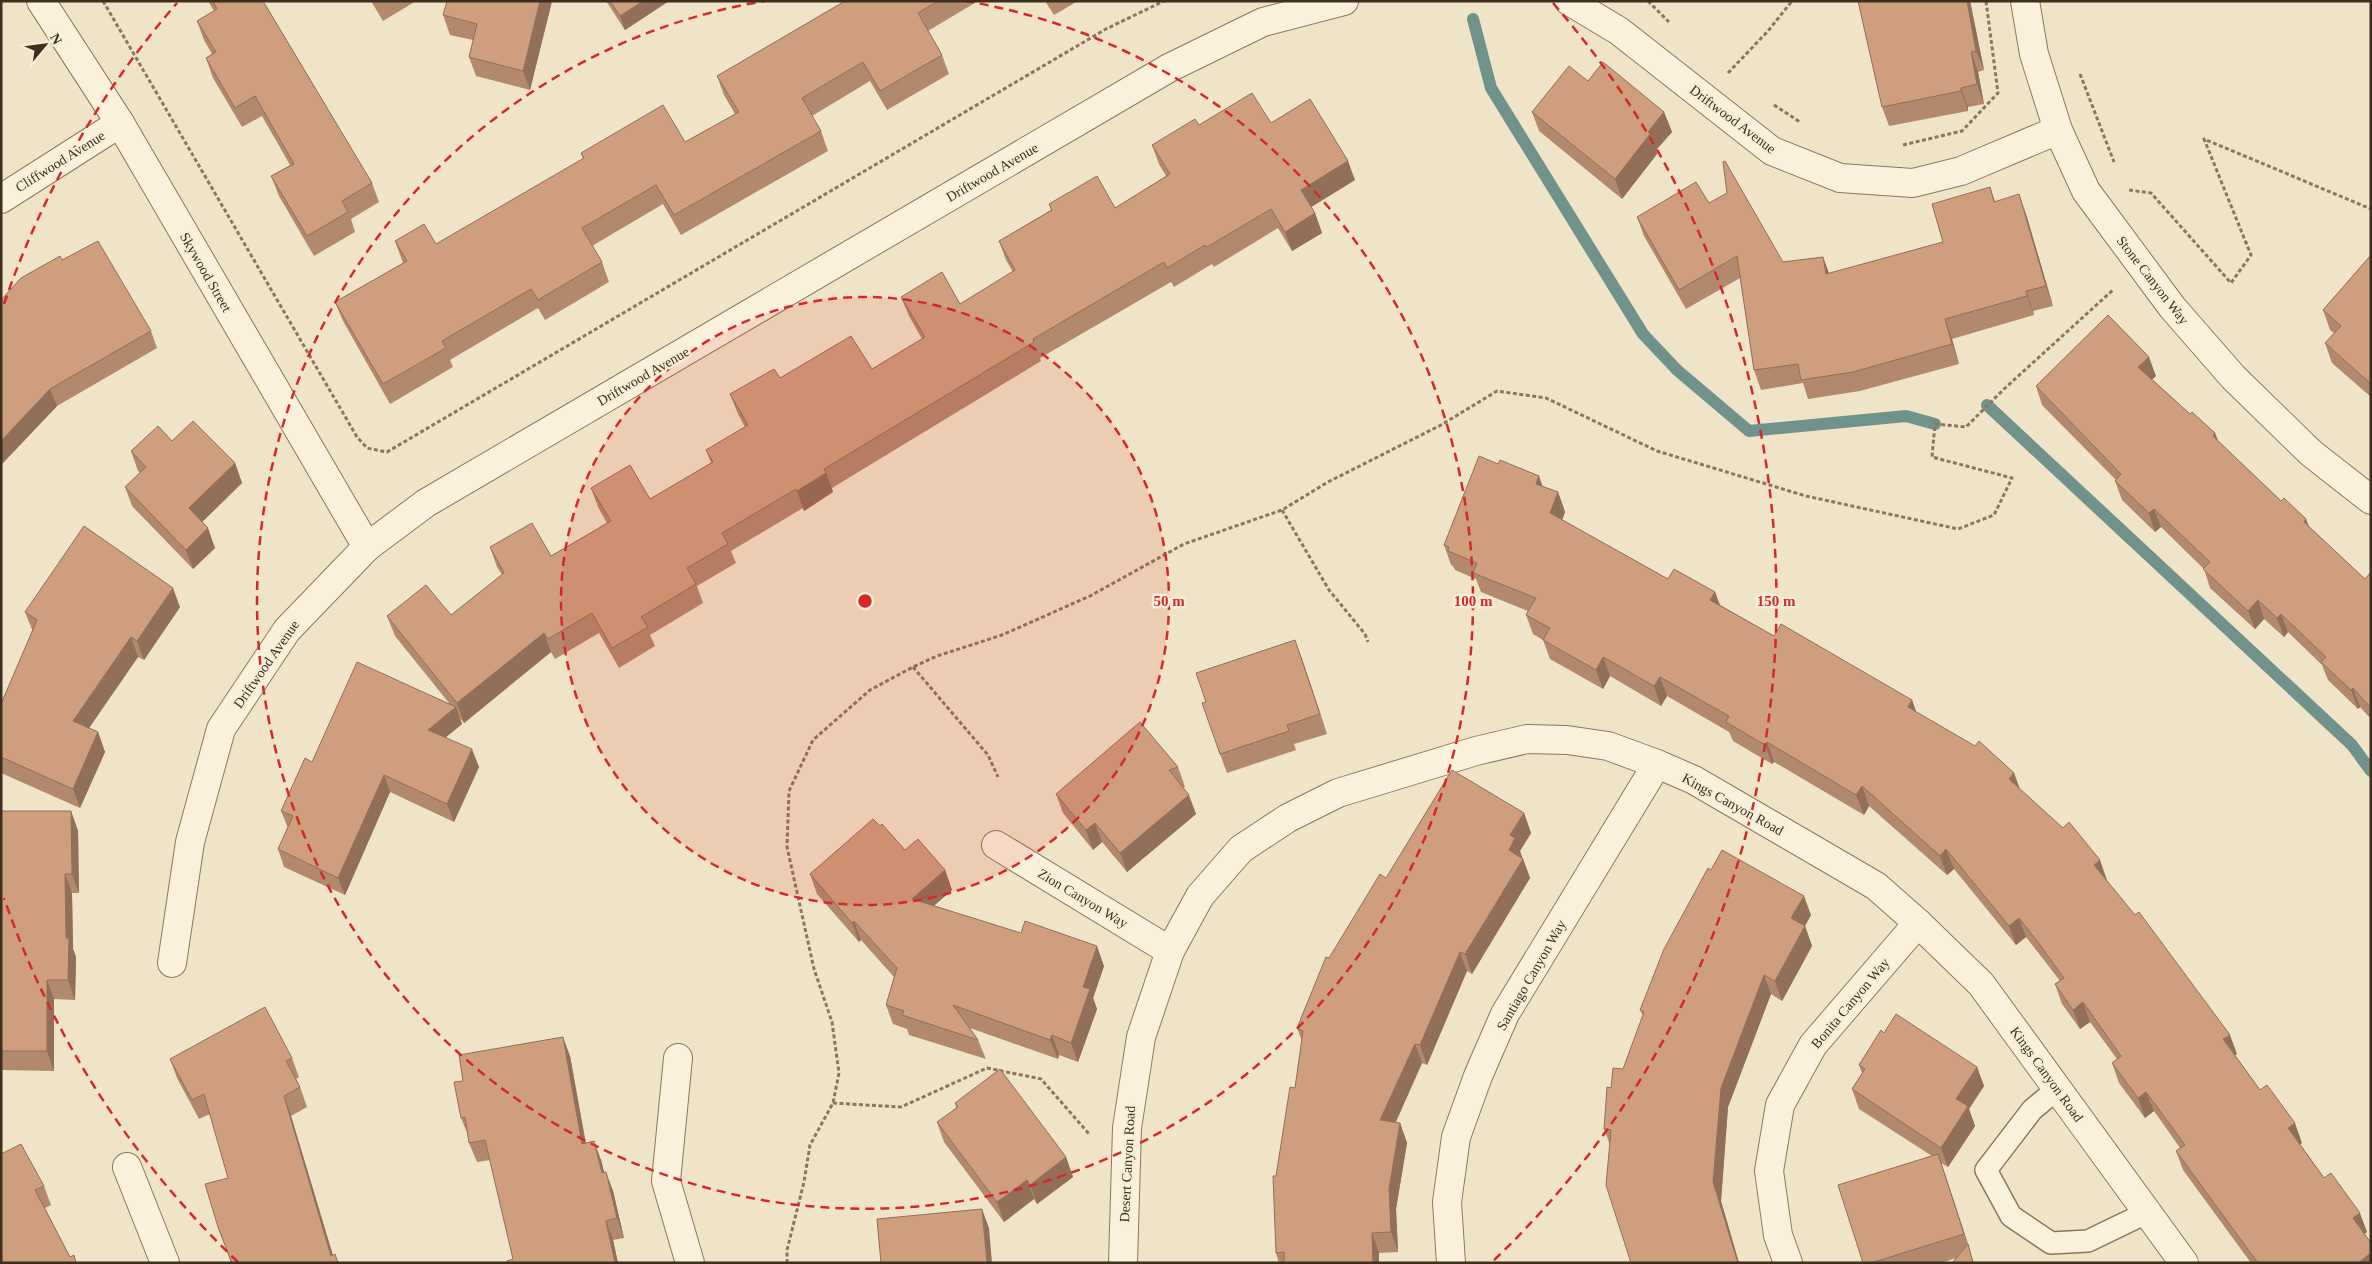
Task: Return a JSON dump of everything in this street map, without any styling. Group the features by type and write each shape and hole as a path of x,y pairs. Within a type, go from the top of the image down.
{"street":[{"name":"Skywood Street","path":"41,1 120,123 367,547"},
{"name":"Driftwood Avenue","path":"172,963 190,842 221,729 287,630 367,547 426,503 1168,68 1263,22 1344,1"},
{"name":"Driftwood Avenue","path":"1569,1 1619,31 1772,151 1840,178 1913,183 1961,171 2058,130"},
{"name":"Stone Canyon Way","path":"2025,1 2034,54 2058,130 2086,191 2172,307 2233,377 2311,453 2371,500"},
{"name":"Cliffwood Avenue","path":"1,199 120,123"},
{"name":"Kings Canyon Road","path":"1170,951 1200,896 1241,849 1288,818 1338,793 1476,751 1527,739 1567,740 1608,746 1694,780 1876,886 1918,923 1981,984 2184,1263"},
{"name":"Santiago Canyon Way","path":"1451,1263 1447,1202 1456,1137 1478,1076 1505,1014 1657,764"},
{"name":"Zion Canyon Way","path":"996,845 1170,951"},
{"name":"Bonita Canyon Way","path":"1788,1263 1778,1235 1769,1171 1780,1105 1814,1045 1918,923"},
{"name":"Desert Canyon Road","path":"1123,1263 1126,1128 1141,1037 1170,951"},
{"path":"678,1058 666,1180 690,1263"},
{"path":"126,1167 165,1263"}],"lane":[{"path":"2058,1088 2032,1110 1986,1170 2011,1216 2051,1243 2088,1241 2148,1212"}],"path":[{"path":"103,1 356,437 366,448 387,452 1106,29 1164,1"},
{"path":"1648,1 1672,25"},
{"path":"1728,73 1768,31 1792,1"},
{"path":"1894,148 1962,131 1998,93 1986,1"},
{"path":"1721,67 1735,78"},
{"path":"2080,73 2118,171"},
{"path":"1773,104 1804,125"},
{"path":"2128,198 2125,189 2151,192 2231,283 2251,256 2204,139 2371,209"},
{"path":"787,1263 787,1250 804,1182 810,1145 833,1103 839,1073 832,1022 814,969 787,847 789,791 813,740 870,690 937,656 1002,635 1090,596 1184,544 1282,510 1328,482 1441,425 1497,391 1546,398 1656,451 1806,496 1958,529 1994,515 2012,478 1932,457 1935,424 1966,427 2004,389 2120,283"},
{"path":"1282,510 1329,590 1365,634 1368,642"},
{"path":"913,667 988,754 998,777"},
{"path":"833,1103 901,1107 987,1068 1041,1079 1090,1136"}],"building":[{"path":"213,1 263,1 372,183 342,201 348,212 307,236 271,176 294,164 255,96 235,108 206,58 216,52 197,21 217,9"},
{"path":"447,1 540,1 523,71 469,57 477,24 443,15"},
{"path":"610,1 643,1 620,16"},
{"path":"845,1 938,1 918,13 942,55 880,91 863,62 802,98 821,131 674,215 656,185 582,228 602,262 538,300 531,289 442,341 446,348 383,384 335,302 407,261 395,241 424,224 436,244 584,158 581,153 663,105 685,142 739,112 717,76"},
{"path":"1858,1 1967,1 1976,51 1971,52 1977,84 1961,88 1961,91 1882,107"},
{"path":"1603,62 1664,112 1648,132 1650,134 1615,179 1532,112 1569,66 1588,81"},
{"path":"1252,93 1271,123 1310,99 1348,161 1301,190 1315,213 1285,232 1271,209 1167,268 1164,262 1033,339 1034,342 824,469 826,473 722,533 728,544 687,568 696,584 641,617 648,627 612,648 592,613 548,639 544,633 457,703 387,616 426,585 451,615 504,573 490,547 532,523 551,556 611,521 591,488 630,465 650,499 713,462 706,450 748,425 730,394 774,369 780,378 851,336 872,369 925,337 901,297 942,272 960,304 1015,270 999,241 1052,210 1049,204 1097,176 1115,208 1170,174 1152,145 1195,119 1199,125"},
{"path":"1725,161 1783,262 1823,257 1826,274 1943,242 1932,204 1990,187 1994,202 2019,194 2046,286 2026,291 2027,296 1945,319 1952,344 1853,372 1801,380 1798,364 1754,370 1737,256 1679,290 1637,217 1696,182 1709,203 1727,193 1723,162"},
{"path":"98,241 151,331 50,389 1,441 1,300 21,278 60,256 62,260"},
{"path":"2371,255 2371,384 2325,343 2341,326 2323,310"},
{"path":"2108,315 2149,357 2138,367 2190,414 2192,412 2215,433 2213,436 2281,501 2284,498 2306,519 2304,522 2365,579 2371,572 2371,708 2353,688 2351,690 2321,662 2326,657 2281,614 2277,618 2258,600 2248,611 2203,569 2210,562 2154,509 2149,513 2115,481 2121,474 2036,386"},
{"path":"193,421 235,463 189,508 208,528 186,550 125,487 146,467 131,451 158,426 172,441"},
{"path":"1479,456 1498,464 1500,460 1539,476 1536,484 1558,492 1550,513 1668,579 1674,569 1715,592 1710,600 1774,636 1781,624 1912,700 1908,707 1975,746 1979,741 2014,773 2009,779 2063,828 2069,822 2100,860 2094,865 2135,915 2139,912 2230,1035 2223,1039 2260,1090 2267,1085 2295,1123 2288,1128 2324,1178 2331,1173 2360,1213 2353,1218 2371,1243 2371,1253 2358,1263 2258,1263 2176,1151 2185,1145 2146,1092 2138,1098 2112,1063 2121,1056 2083,1002 2073,1010 2055,984 2064,978 2019,918 2009,926 1946,849 1940,856 1862,786 1856,795 1767,742 1765,745 1726,722 1729,716 1660,677 1654,686 1603,657 1596,670 1543,640 1550,628 1526,615 1536,598 1473,573 1477,563 1448,551 1449,547 1444,545"},
{"path":"84,526 173,588 137,641 131,637 73,721 98,732 73,789 1,757 1,704 37,620 25,612"},
{"path":"1295,640 1320,714 1287,725 1289,731 1220,754 1202,703 1206,702 1196,673"},
{"path":"357,662 456,707 428,730 472,749 447,804 384,775 338,878 278,849 293,816 281,811 305,758 312,762"},
{"path":"1140,722 1178,767 1169,770 1189,795 1120,853 1095,823 1086,830 1056,794"},
{"path":"1452,770 1524,813 1510,835 1515,838 1509,850 1523,859 1465,954 1460,952 1420,1045 1415,1044 1380,1120 1400,1123 1389,1189 1391,1232 1372,1233 1373,1263 1284,1263 1284,1252 1276,1253 1273,1176 1276,1176 1290,1087 1295,1088 1303,1031 1297,1028 1326,957 1329,958 1380,874 1386,878"},
{"path":"1,811 71,811 72,874 65,874 66,938 69,938 68,980 47,980 47,1051 1,1051"},
{"path":"873,819 880,826 882,824 905,850 918,839 945,870 912,899 1021,933 1025,921 1097,946 1083,987 1090,989 1071,1043 1052,1035 1050,1040 953,1005 978,1040 902,1015 904,1011 886,1005 897,968 854,921 852,923 810,874"},
{"path":"1722,850 1804,896 1791,918 1805,926 1775,981 1764,975 1721,1088 1713,1182 1738,1263 1631,1263 1606,1185 1611,1130 1604,1129 1607,1087 1611,1088 1613,1068 1623,1069 1644,1012 1640,1010 1664,949 1708,868 1711,870"},
{"path":"265,1007 292,1058 286,1061 300,1087 284,1096 331,1256 335,1254 338,1263 232,1263 218,1227 205,1184 228,1178 204,1094 192,1100 170,1059"},
{"path":"1896,1014 1977,1067 1956,1099 1968,1106 1941,1148 1852,1089 1865,1069 1859,1065 1881,1030 1884,1033"},
{"path":"563,1037 582,1144 594,1141 602,1173 606,1172 617,1218 606,1221 615,1263 507,1263 507,1261 513,1259 485,1140 469,1143 465,1117 461,1118 454,1082 463,1081 459,1055"},
{"path":"1000,1069 1066,1157 1030,1185 1027,1180 997,1202 937,1122 958,1107 955,1103"},
{"path":"21,1144 44,1186 35,1190 70,1257 74,1255 76,1263 1,1263 1,1154"},
{"path":"1938,1154 1964,1234 1871,1263 1863,1263 1838,1185"},
{"path":"982,1209 987,1263 881,1263 877,1219"},
{"path":"1968,1244 1973,1263 1952,1263"}],"waterway":[{"path":"1473,19 1491,88 1643,334 1677,370 1749,431 1906,416 1935,424"},
{"path":"1987,405 2352,745 2371,771"}]}
